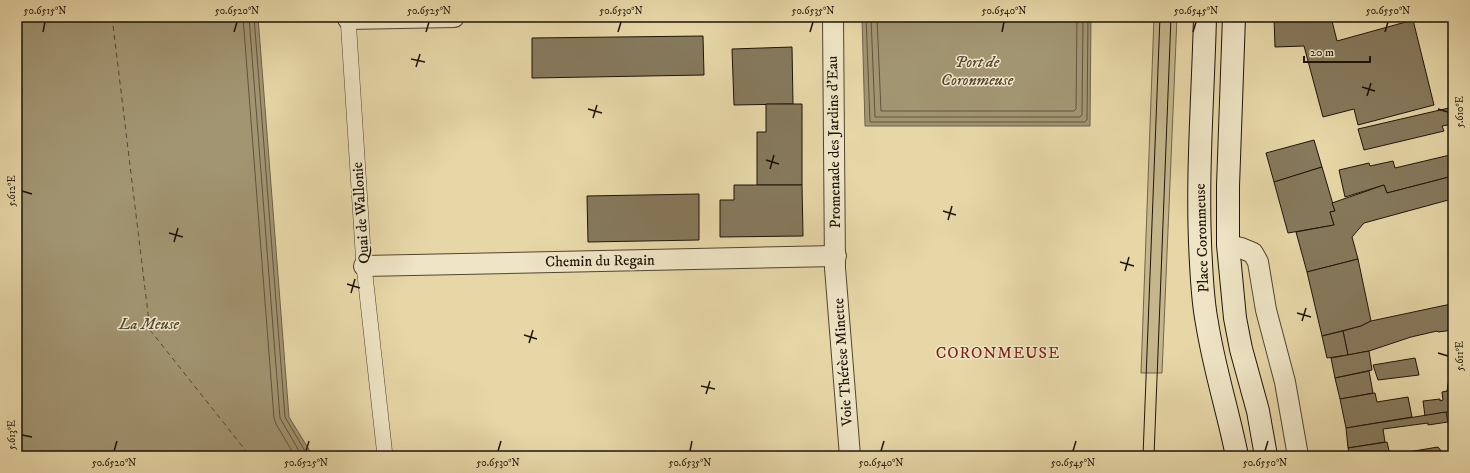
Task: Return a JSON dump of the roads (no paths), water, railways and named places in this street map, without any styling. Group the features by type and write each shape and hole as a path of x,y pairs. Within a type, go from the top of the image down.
{"main road":[{"name":"Place Coronmeuse","path":"1205,17 1199,194 1199,225 1203,288 1207,323 1237,456"},
{"name":"Place Coronmeuse","path":"1234,17 1228,186 1228,245 1235,318 1241,349 1258,411 1266,456"}],"street":[{"path":"348,18 454,17"},
{"name":"Promenade des Jardins d'Eau","path":"833,17 835,262"},
{"name":"Quai de Wallonie","path":"348,18 364,266 385,456"},
{"name":"Place Coronmeuse","path":"1228,245 1253,253 1258,262 1266,310 1285,382 1298,456"},
{"name":"Chemin du Regain","path":"364,266 835,262"},
{"name":"Voie Thérèse Minette","path":"835,262 850,456"}],"water":[{"name":"La Meuse","path":"17,17 258,17 289,417 313,456 17,456"},
{"name":"Port de Coronmeuse","path":"862,17 1091,17 1090,126 865,126"}],"tram line":[{"path":"1143,456 1160,17"},
{"path":"1154,456 1171,17"}],"district":[{"name":"CORONMEUSE","path":"998,353"}]}
